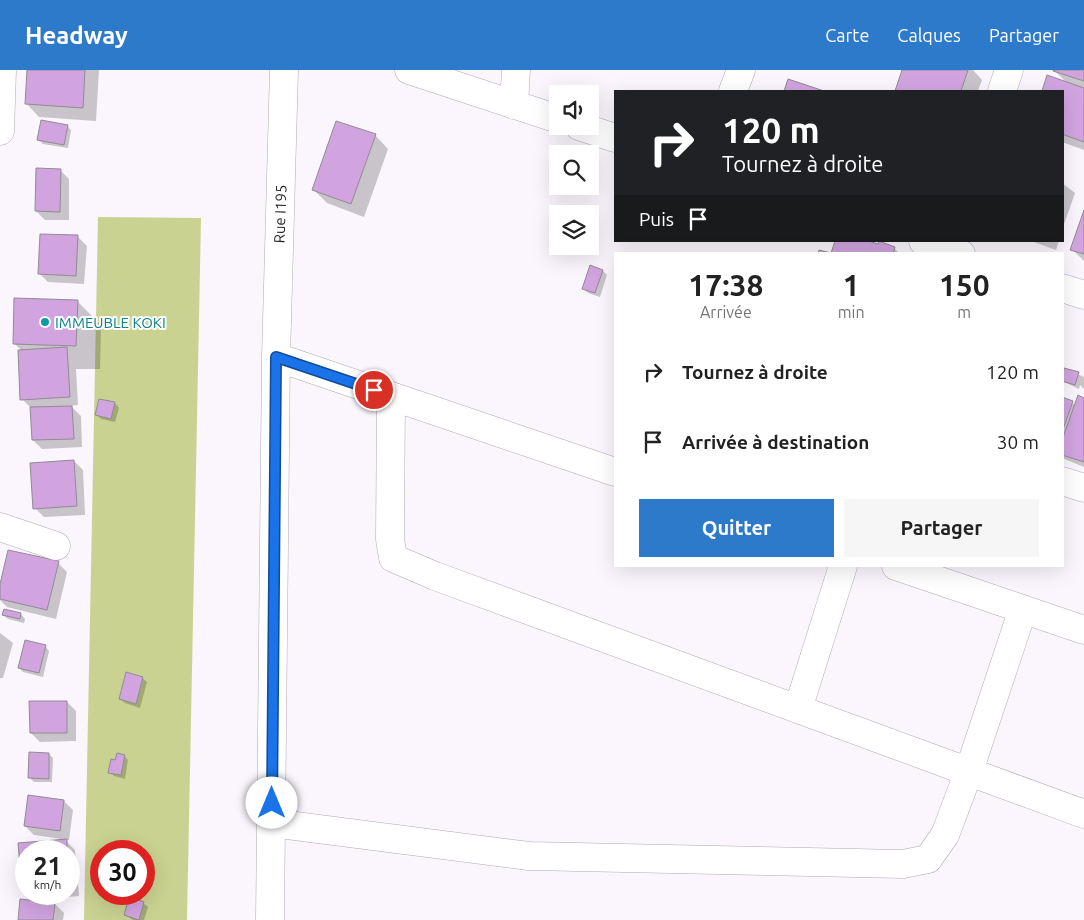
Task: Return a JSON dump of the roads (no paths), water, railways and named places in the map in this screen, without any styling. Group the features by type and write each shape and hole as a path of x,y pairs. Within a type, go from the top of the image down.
{"street":[{"path":"0,131 2,70"},
{"name":"Rue I195","path":"270,920 276,357 284,70"},
{"path":"409,70 549,116"},
{"path":"514,105 516,70"},
{"path":"733,90 741,70"},
{"path":"1002,90 1009,70"},
{"path":"599,133 614,138"},
{"path":"1064,289 1084,296"},
{"path":"276,357 614,472"},
{"path":"391,396 390,539 393,558 444,580 1084,814"},
{"path":"1064,482 1084,488"},
{"path":"0,527 56,546"},
{"path":"798,708 843,567"},
{"path":"899,567 1084,630"},
{"path":"272,823 528,856 903,864 928,859 945,835 970,771 1023,609"}],"place":[{"name":"IMMEUBLE KOKI","path":"45,322"}]}
